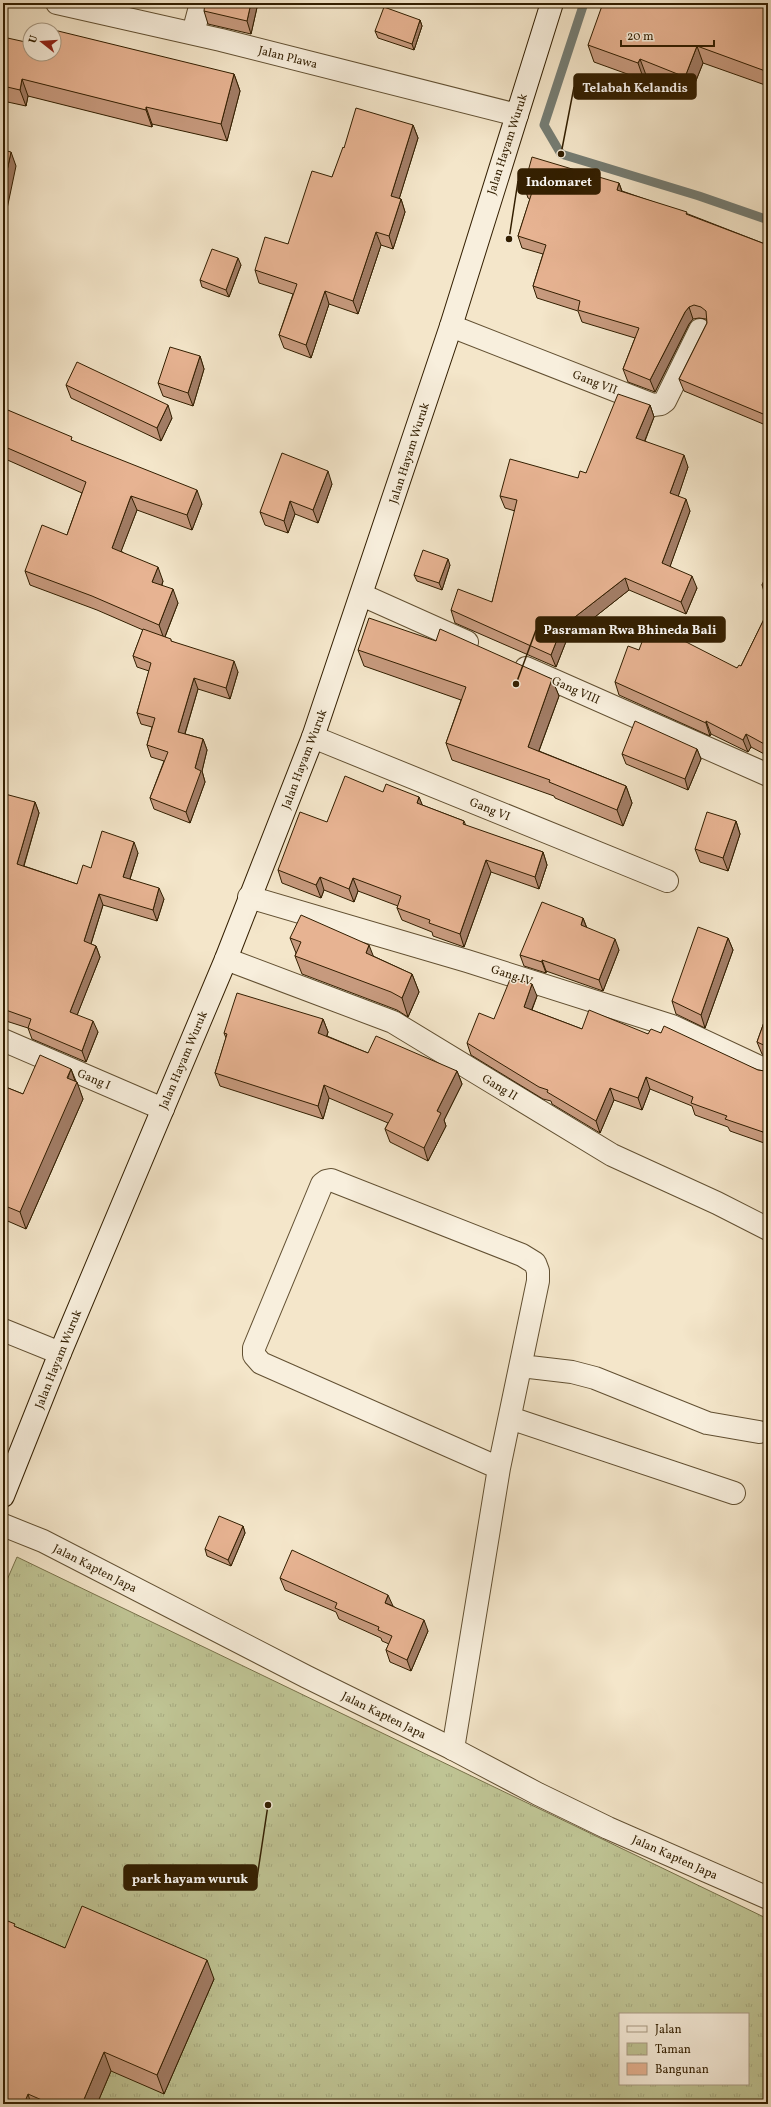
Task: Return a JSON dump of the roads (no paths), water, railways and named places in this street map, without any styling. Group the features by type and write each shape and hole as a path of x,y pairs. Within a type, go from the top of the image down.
{"street":[{"name":"Jalan Plawa","path":"57,3 192,33 517,116"},
{"path":"192,33 201,3"},
{"name":"Jalan Hayam Wuruk","path":"3,1496 60,1354 226,959 313,737 362,595 451,326 552,3"},
{"name":"Gang VII","path":"451,326 653,405 661,404 665,401 700,330"},
{"path":"362,595 485,650"},
{"name":"Gang VIII","path":"507,660 768,776"},
{"name":"Gang VI","path":"313,737 667,881"},
{"name":"Gang IV","path":"249,898 467,961 672,1026 768,1071"},
{"name":"Gang II","path":"226,959 393,1022 612,1155 718,1203 768,1228"},
{"name":"Gang I","path":"3,1040 163,1109"},
{"path":"454,1749 499,1468 538,1281 538,1271 535,1263 522,1255 331,1180 326,1180 322,1184 254,1348 254,1356 261,1363 499,1468"},
{"path":"3,1330 60,1354"},
{"path":"521,1366 572,1372 595,1378 707,1423 759,1432"},
{"path":"510,1418 734,1494"},
{"name":"Jalan Kapten Japa","path":"3,1525 43,1541 307,1677 454,1749 538,1794 608,1828 768,1898"}],"waterway":[{"path":"584,3 544,125 561,154 699,196 768,220"}],"place":[{"name":"Telabah Kelandis","path":"561,154"},
{"name":"Indomaret","path":"509,239"},
{"name":"Pasraman Rwa Bhineda Bali","path":"516,684"},
{"name":"park hayam wuruk","path":"268,1805"}]}
